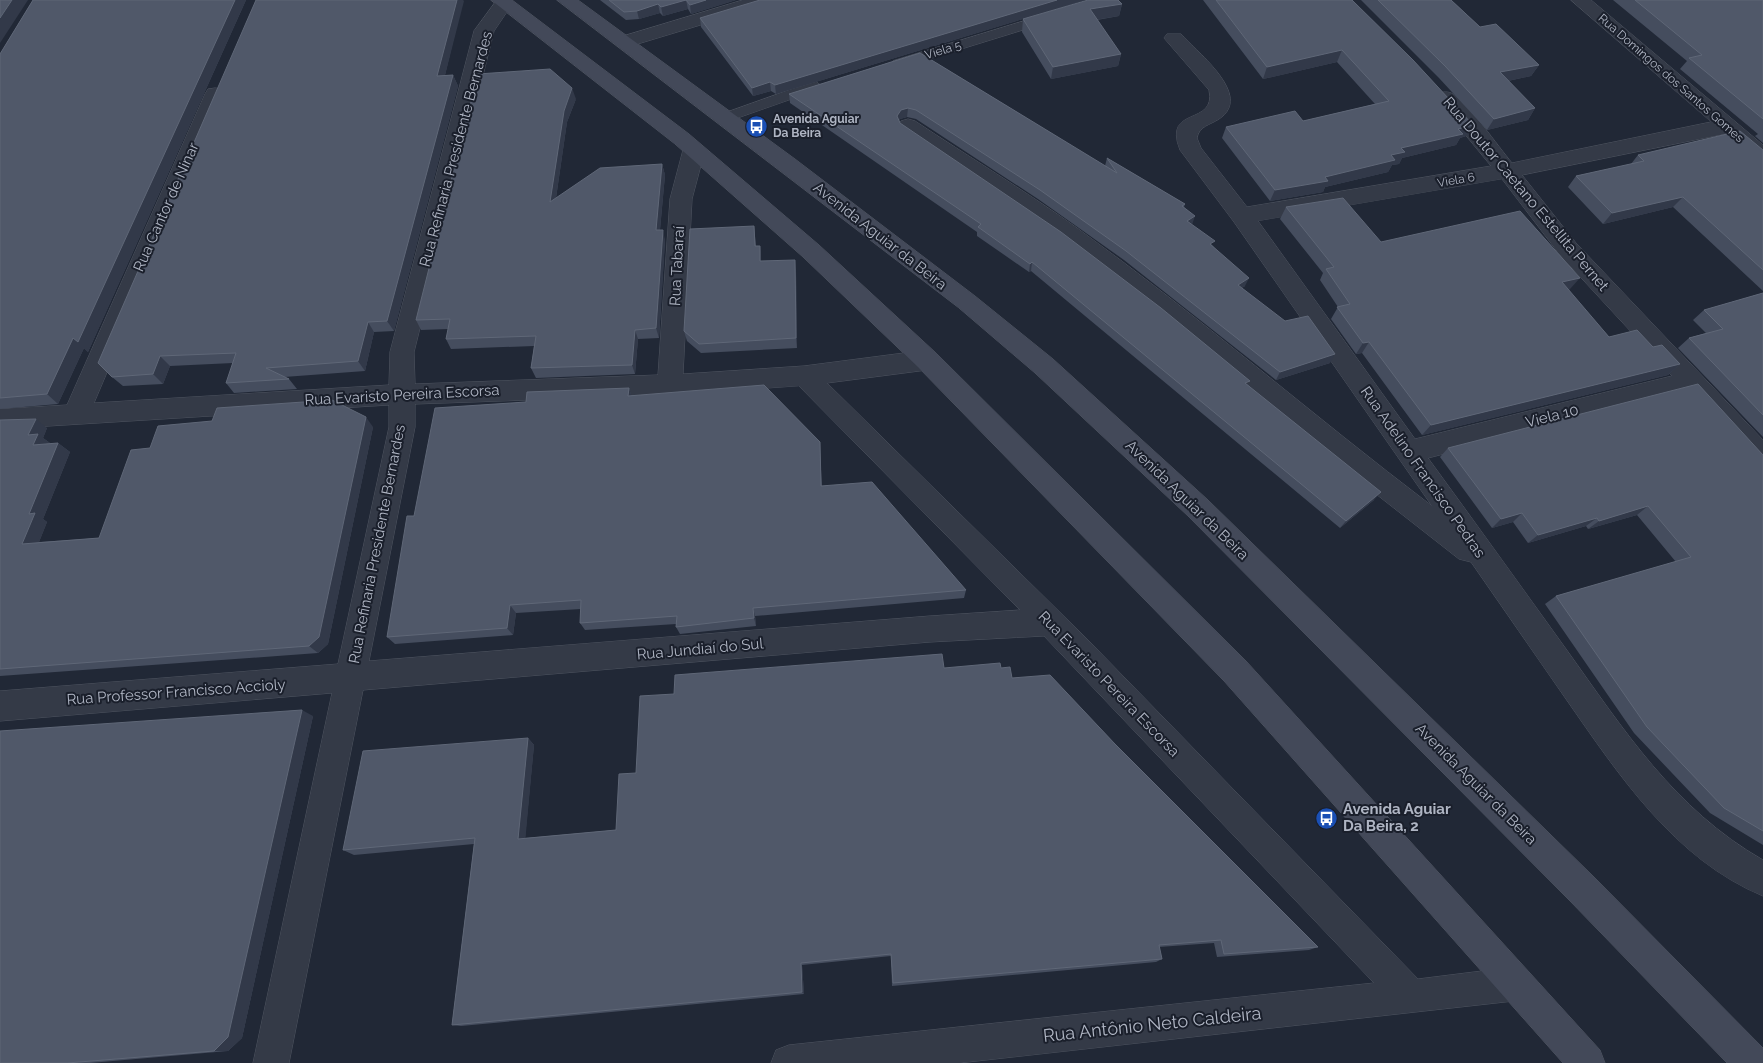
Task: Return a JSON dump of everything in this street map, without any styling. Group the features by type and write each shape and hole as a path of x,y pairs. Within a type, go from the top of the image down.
{"main road":[{"name":"Avenida Aguiar da Beira","path":"566,0 967,302 1044,366 1205,515 1582,889 1752,1063"},
{"path":"502,2 694,150 811,251 927,360 1235,671 1586,1063"}],"street":[{"path":"624,42 763,0"},
{"name":"Rua Domingos dos Santos Gomes","path":"1580,0 1763,156"},
{"name":"Rua Refinaria Presidente Bernardes","path":"271,1063 352,679 402,427 400,394 402,352 484,31 502,2"},
{"name":"Rua Adelino Francisco Pedras","path":"1174,38 1219,88 1222,96 1222,104 1219,111 1190,126 1185,134 1186,142 1242,216 1411,451 1488,564 1630,764 1674,814 1720,854 1763,880"},
{"name":"Rua Cantor de Ninar","path":"76,414 225,72"},
{"name":"Rua Doutor Caetano Estellita Pernet","path":"1427,80 1472,127 1568,249 1763,457"},
{"path":"908,126 1068,233 1167,309 1362,468 1488,564"},
{"name":"Viela 6","path":"1242,216 1508,171 1727,126"},
{"name":"Rua Tabaraí","path":"670,385 681,199 694,150"},
{"name":"Rua Evaristo Pereira Escorsa","path":"0,419 400,394 670,385 804,376 927,360"},
{"name":"Rua Evaristo Pereira Escorsa","path":"804,376 850,420 1049,622 1411,997"},
{"name":"Viela 10","path":"1411,451 1693,381"},
{"name":"Rua Jundiaí do Sul","path":"352,679 920,630 1049,622"},
{"name":"Rua Professor Francisco Accioly","path":"0,706 352,679"},
{"name":"Rua Antônio Neto Caldeira","path":"789,1063 1411,997 1514,984"}],"lane":[{"name":"Viela 5","path":"883,68 1064,12"},
{"path":"724,118 830,82"}],"building":[{"path":"0,0 12,0 0,18"},
{"path":"33,0 235,0 78,342 73,338 47,394 0,398 0,54"},
{"path":"256,0 457,0 437,76 453,75 387,321 368,322 358,361 266,368 289,379 226,383 236,353 160,356 153,374 112,377 98,363"},
{"path":"609,0 686,0 661,7 658,4 637,11 624,12"},
{"path":"686,0 706,0 690,5"},
{"path":"760,0 1057,0 775,85 770,82 752,88 700,18"},
{"path":"1088,0 1118,0 1122,4 1090,9 1121,54 1053,67 1023,19"},
{"path":"1216,0 1352,0 1413,60 1473,125 1458,129 1463,134 1401,148 1405,152 1391,155 1395,160 1325,177 1328,181 1275,190 1226,127 1295,111 1303,121 1389,101 1342,50 1267,67"},
{"path":"1378,0 1451,0 1480,27 1496,24 1539,65 1500,72 1535,108 1494,119 1445,66"},
{"path":"1635,0 1763,0 1763,119 1689,58 1702,55"},
{"path":"920,53 1117,173 1107,158 1185,204 1182,206 1195,216 1187,221 1215,241 1210,244 1249,278 1238,285 1285,321 1308,316 1335,354 1280,372 1126,251 1040,190 916,110 908,108 901,110 897,116 900,123 1061,232 1161,308 1250,381 1245,383 1381,492 1346,521 1032,262 1030,264 978,227 981,224 789,94"},
{"path":"550,69 572,88 564,111 550,202 600,168 662,164 656,230 663,230 656,328 635,330 632,365 531,368 536,336 446,339 450,319 416,320 478,74"},
{"path":"1740,131 1763,150 1763,270 1683,197 1612,213 1576,176 1644,161 1638,155"},
{"path":"1343,198 1381,242 1520,211 1580,278 1562,282 1609,337 1637,330 1653,347 1662,345 1680,364 1431,425 1369,342 1363,343 1337,307 1350,304 1326,269 1334,267 1286,207"},
{"path":"754,226 755,246 760,246 760,261 795,260 796,338 699,344 684,331 690,229"},
{"path":"1763,293 1763,415 1689,338 1723,329 1704,310"},
{"path":"1698,384 1763,455 1763,831 1724,808 1647,727 1556,596 1691,557 1648,506 1599,521 1597,518 1538,535 1522,513 1501,519 1448,448"},
{"path":"764,385 820,442 821,486 872,482 966,590 753,608 754,618 676,627 677,616 580,623 581,600 510,605 507,628 387,637 407,516 414,516 435,408 526,402 527,392 629,388 628,396"},
{"path":"332,400 366,417 319,637 309,646 0,669 0,420 36,419 28,435 38,434 33,445 58,443 29,514 35,513 22,544 99,538 131,450 150,448 158,426 212,421 217,408"},
{"path":"942,654 944,668 1000,663 1001,668 1010,667 1012,678 1050,675 1115,744 1318,947 1224,954 1221,940 1159,945 1162,959 893,983 891,954 801,963 802,992 452,1025 475,838 343,850 363,751 528,738 518,839 616,830 619,774 636,773 640,696 674,694 675,675"},
{"path":"302,710 228,1037 214,1051 67,1063 0,1063 0,731"}],"place":[{"name":"Avenida Aguiar Da Beira","path":"757,126"},
{"name":"Avenida Aguiar Da Beira, 2","path":"1327,818"}]}
